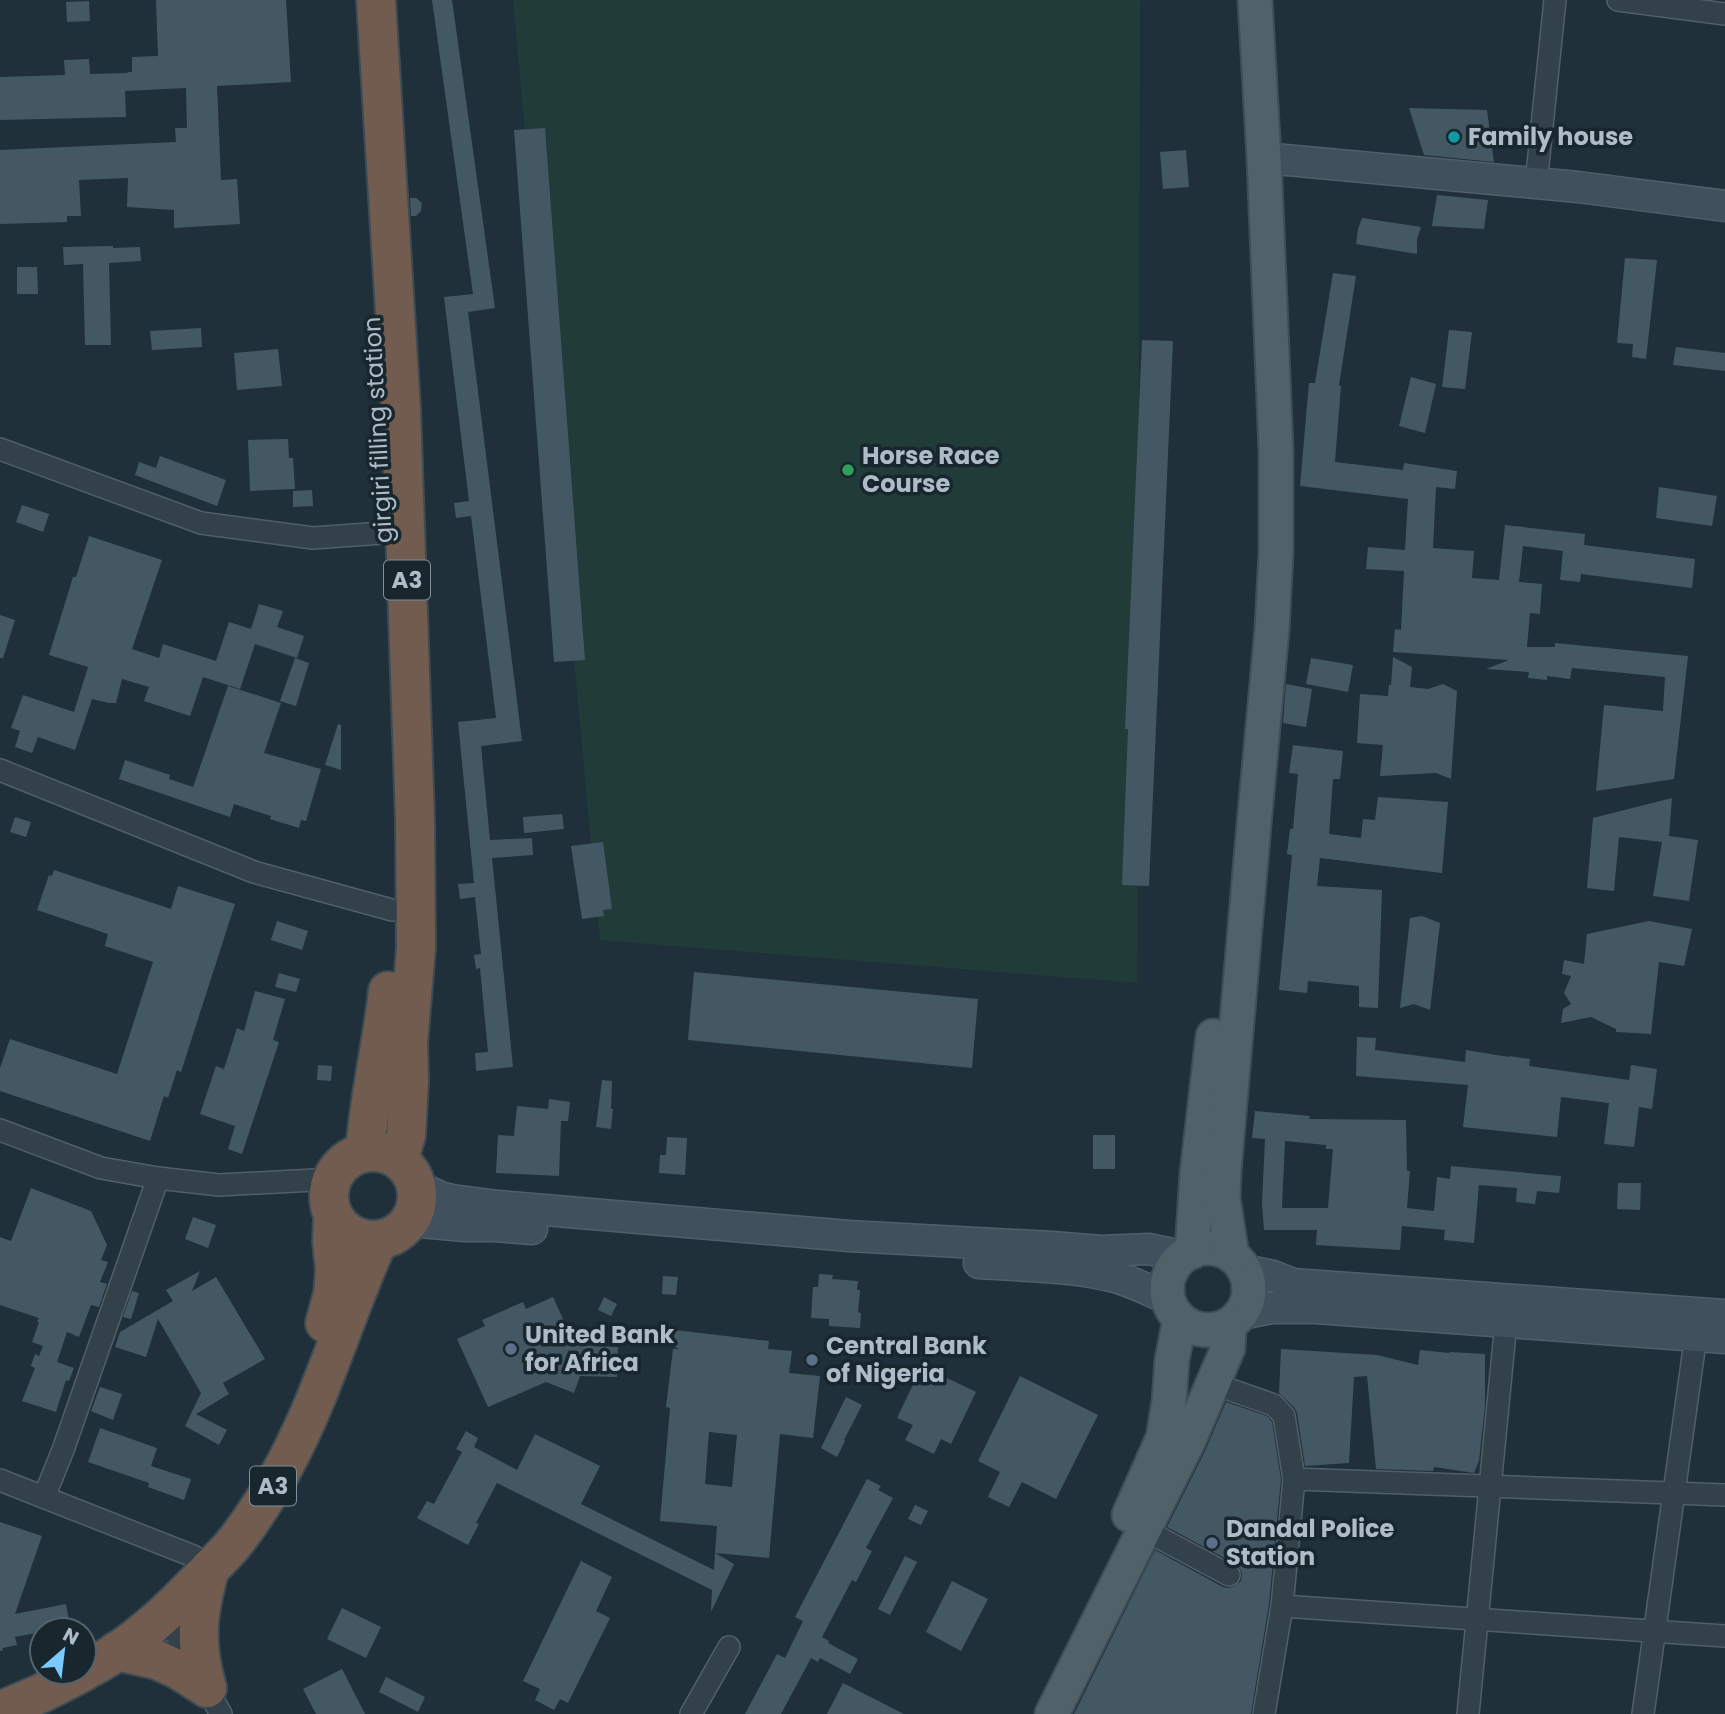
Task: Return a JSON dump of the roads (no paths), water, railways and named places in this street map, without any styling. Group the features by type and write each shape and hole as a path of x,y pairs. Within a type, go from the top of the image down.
{"highway":[{"name":"girgiri filling station","path":"352,0 370,274 390,745 392,946 379,1057 367,1118 398,1179"},
{"name":"A3","path":"376,0 401,410 415,820 415,948 408,1043 408,1105 398,1179"},
{"path":"332,1179 348,1159 398,1179 402,1230 393,1237 378,1241 365,1240 352,1236 333,1218"},
{"name":"A3","path":"101,1648 143,1634 164,1615 201,1562 214,1534 238,1502 287,1418 309,1370 333,1294 333,1218 329,1205 332,1179"},
{"name":"A3","path":"101,1648 128,1616 171,1580 231,1547 256,1512 291,1452 314,1401 378,1241"},
{"path":"201,1562 198,1630 200,1663 214,1701"},
{"path":"101,1648 144,1655 177,1669 214,1701"},
{"path":"0,1690 28,1677"},
{"name":"A3","path":"0,1712 56,1686"}],"main road":[{"path":"1052,1714 1188,1442 1228,1348 1235,1319 1248,1300 1249,1284 1238,1263 1225,1222 1223,1198 1233,852 1258,543 1237,0"},
{"path":"1031,1714 1127,1519 1163,1438 1169,1402 1174,1309 1167,1283 1172,1268 1188,1254 1199,1161 1227,998 1272,629 1276,552 1276,451 1255,0"},
{"path":"1264,158 1578,187 1725,206"},
{"path":"398,1179 440,1197 498,1206 849,1236 1101,1251 1148,1249 1188,1254 1208,1249 1225,1252 1238,1263 1293,1284 1725,1315"},
{"path":"398,1179 465,1226 1087,1271 1134,1284 1174,1309 1191,1327 1204,1330 1217,1329 1235,1319 1272,1308 1316,1308 1711,1337"}],"street":[{"path":"1536,184 1555,0"},
{"path":"1618,0 1725,15"},
{"path":"0,449 201,523 313,538 383,533"},
{"path":"0,770 254,872 392,910"},
{"path":"0,1130 101,1168 158,1178 219,1185 332,1179"},
{"path":"44,1497 158,1178"},
{"path":"1468,1714 1506,1322"},
{"path":"1643,1714 1675,1493 1711,1337"},
{"path":"1214,1384 1274,1405 1284,1416 1294,1479 1282,1606 1264,1714"},
{"path":"1294,1479 1725,1494"},
{"path":"0,1480 201,1562"},
{"path":"1145,1530 1229,1575"},
{"path":"1282,1606 1725,1636"},
{"path":"164,1615 214,1701"},
{"path":"691,1714 729,1647"}],"place":[{"name":"Family house","path":"1454,137"},
{"name":"Horse Race Course","path":"848,470"},
{"name":"United Bank for Africa","path":"511,1349"},
{"name":"Central Bank of Nigeria","path":"812,1360"},
{"name":"Dandal Police Station","path":"1212,1543"}]}
